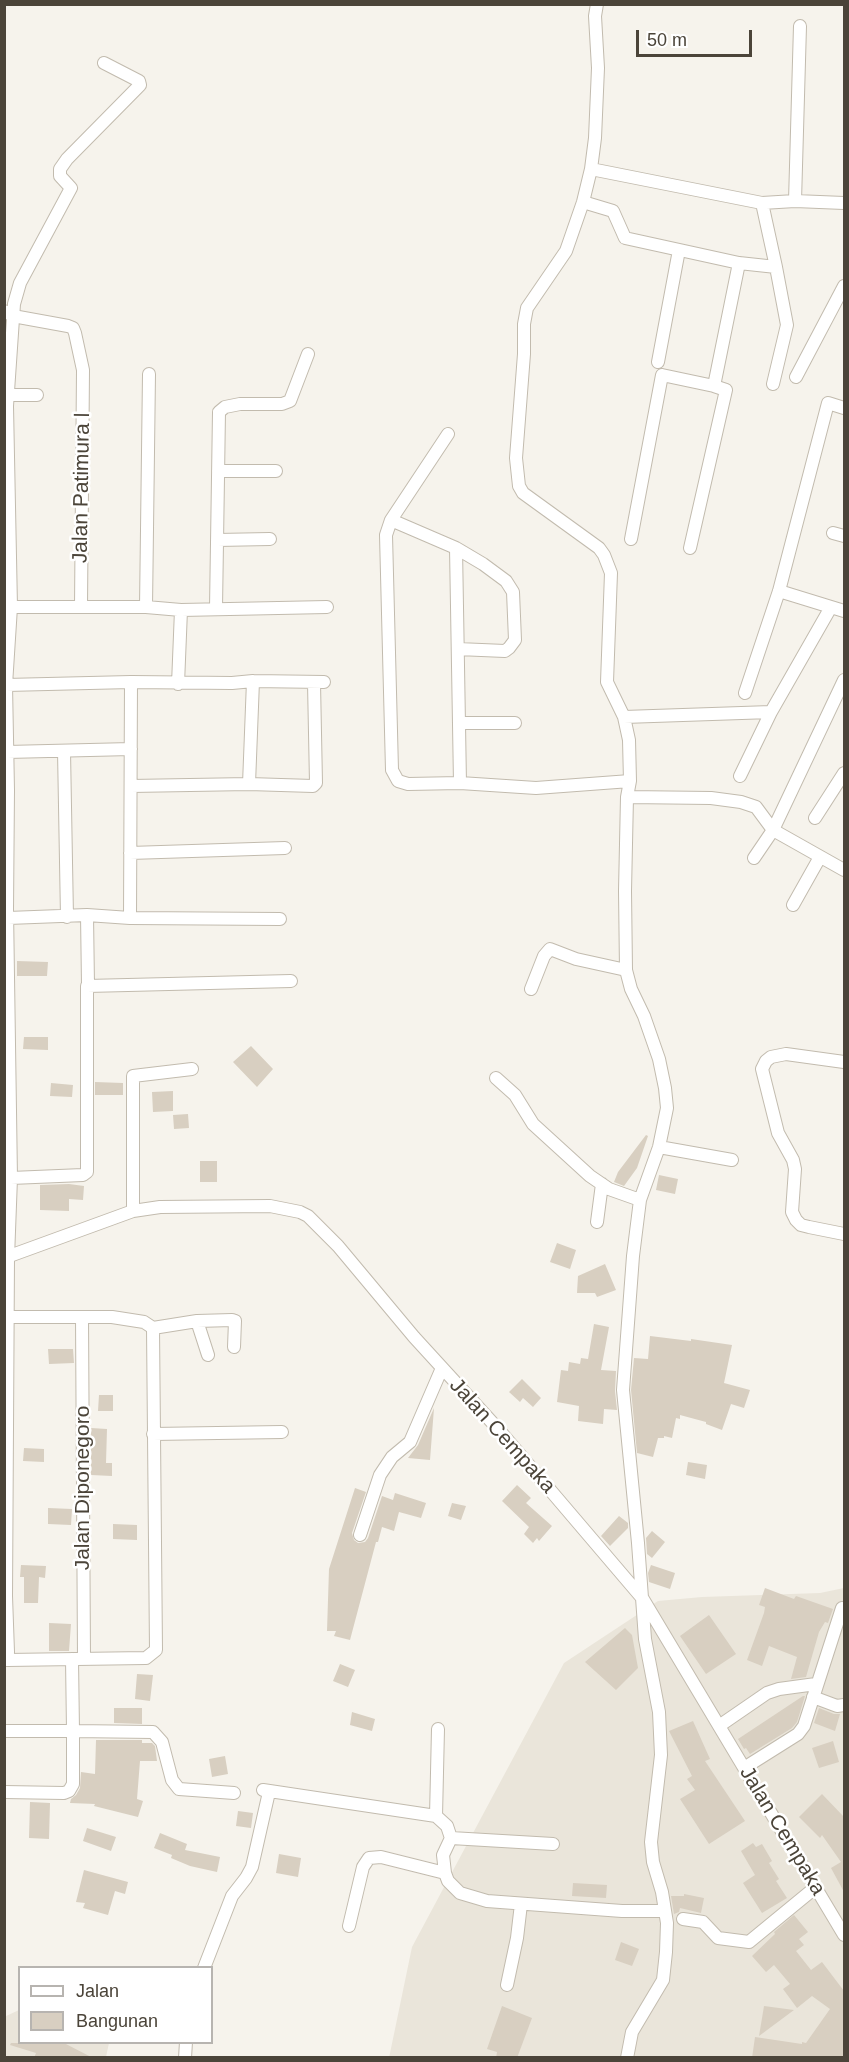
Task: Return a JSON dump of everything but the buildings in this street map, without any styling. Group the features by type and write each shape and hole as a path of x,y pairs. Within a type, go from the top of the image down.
{"street":[{"path":"597,4 595,16 598,68 591,170 566,251 527,308 524,324 516,458 519,486 526,497 590,541 604,555 611,573 607,682 624,717 629,740 626,970 659,1059 667,1108 659,1147 640,1200 633,1256 623,1390 645,1639 659,1712 661,1755 651,1842 653,1862 665,1911 666,1952 663,1980 632,2032 627,2058"},
{"path":"795,201 800,26"},
{"path":"104,63 139,81 140,85 67,159 60,169 59,175 71,188 20,283 9,314 6,395 8,607 5,685 8,752 7,1130 11,1178 6,1258 9,1317 6,1421 6,1660 146,1658 156,1650 153,1328"},
{"path":"591,170 762,203 795,201 844,204"},
{"path":"583,202 613,211 625,238 739,263 776,267"},
{"path":"762,203 787,325 773,384"},
{"path":"658,362 679,250"},
{"path":"714,387 739,263"},
{"path":"796,377 844,286"},
{"name":"Jalan Patimura l","path":"9,314 73,328 83,370 81,607"},
{"path":"216,608 220,410 240,404 282,404 290,401 308,354"},
{"path":"146,607 149,375"},
{"path":"631,539 662,375 726,390 690,548"},
{"path":"6,395 37,395"},
{"path":"745,693 779,591 828,403 844,408"},
{"path":"448,434 392,520 386,535 392,770 398,781 408,784 460,783 536,788 630,781"},
{"path":"218,471 276,471"},
{"path":"392,520 456,548 483,564 513,591 515,640 509,648 505,651 458,649"},
{"path":"216,540 270,539"},
{"path":"456,548 460,783"},
{"path":"779,591 844,611"},
{"path":"8,607 181,609 327,607"},
{"path":"740,776 771,712 831,607"},
{"path":"178,684 181,609"},
{"path":"754,858 772,830 844,680"},
{"path":"249,784 253,681"},
{"path":"130,918 131,682"},
{"path":"5,685 319,682 315,785 131,786"},
{"path":"624,717 771,712"},
{"path":"459,723 515,723"},
{"path":"8,752 131,749"},
{"path":"64,751 67,917"},
{"path":"815,818 844,773"},
{"path":"627,797 711,798 741,802 756,807 772,830 844,870"},
{"path":"130,853 285,848"},
{"path":"793,905 820,856"},
{"path":"7,912 67,917 87,915 130,918 280,919"},
{"path":"11,1178 83,1175 87,1172 87,915"},
{"path":"531,989 544,956 550,949 576,959 626,970"},
{"path":"88,985 291,981"},
{"path":"844,1062 786,1054 771,1058 762,1070 778,1133 793,1160 795,1169 792,1212 796,1220 801,1225 844,1234"},
{"path":"133,1211 133,1076 192,1068"},
{"path":"496,1078 514,1095 533,1124 590,1176 624,1196 640,1200"},
{"path":"659,1147 732,1160"},
{"path":"597,1222 602,1184"},
{"name":"Jalan Cempaka","path":"6,1258 133,1211 160,1207 270,1206 290,1209 308,1216 338,1246 442,1368 499,1430 643,1599 844,1935"},
{"path":"9,1317 112,1317 133,1319 153,1328 197,1321 232,1320 235,1322 234,1347"},
{"name":"Jalan Diponegoro","path":"4,1792 64,1793 69,1791 73,1784 73,1731 78,1659 82,1317"},
{"path":"197,1321 208,1355"},
{"path":"360,1535 380,1475 392,1457 410,1442 442,1368"},
{"path":"153,1434 282,1432"},
{"path":"744,1768 798,1734 804,1726 842,1608"},
{"path":"719,1726 767,1693 778,1689 816,1684"},
{"path":"813,1697 837,1706 844,1705"},
{"path":"436,1816 438,1729"},
{"path":"4,1731 153,1732 162,1742 172,1780 179,1789 234,1792"},
{"path":"205,1966 232,1896 252,1867 266,1791 436,1816 447,1826 451,1838 443,1855 445,1873 448,1881 460,1893 487,1901 521,1904 665,1911"},
{"path":"451,1838 553,1844"},
{"path":"349,1926 363,1867 369,1858 381,1857 445,1873"},
{"path":"683,1919 703,1922 717,1938 749,1942 816,1887"},
{"path":"507,1985 517,1938 521,1904"}],"shaded area":[{"path":"844,1588 844,2057 389,2058 412,1947 564,1663 658,1601 702,1597 820,1593"},
{"path":"18,2010 18,2044 109,2044 106,2057 5,2057 4,2017"}]}
